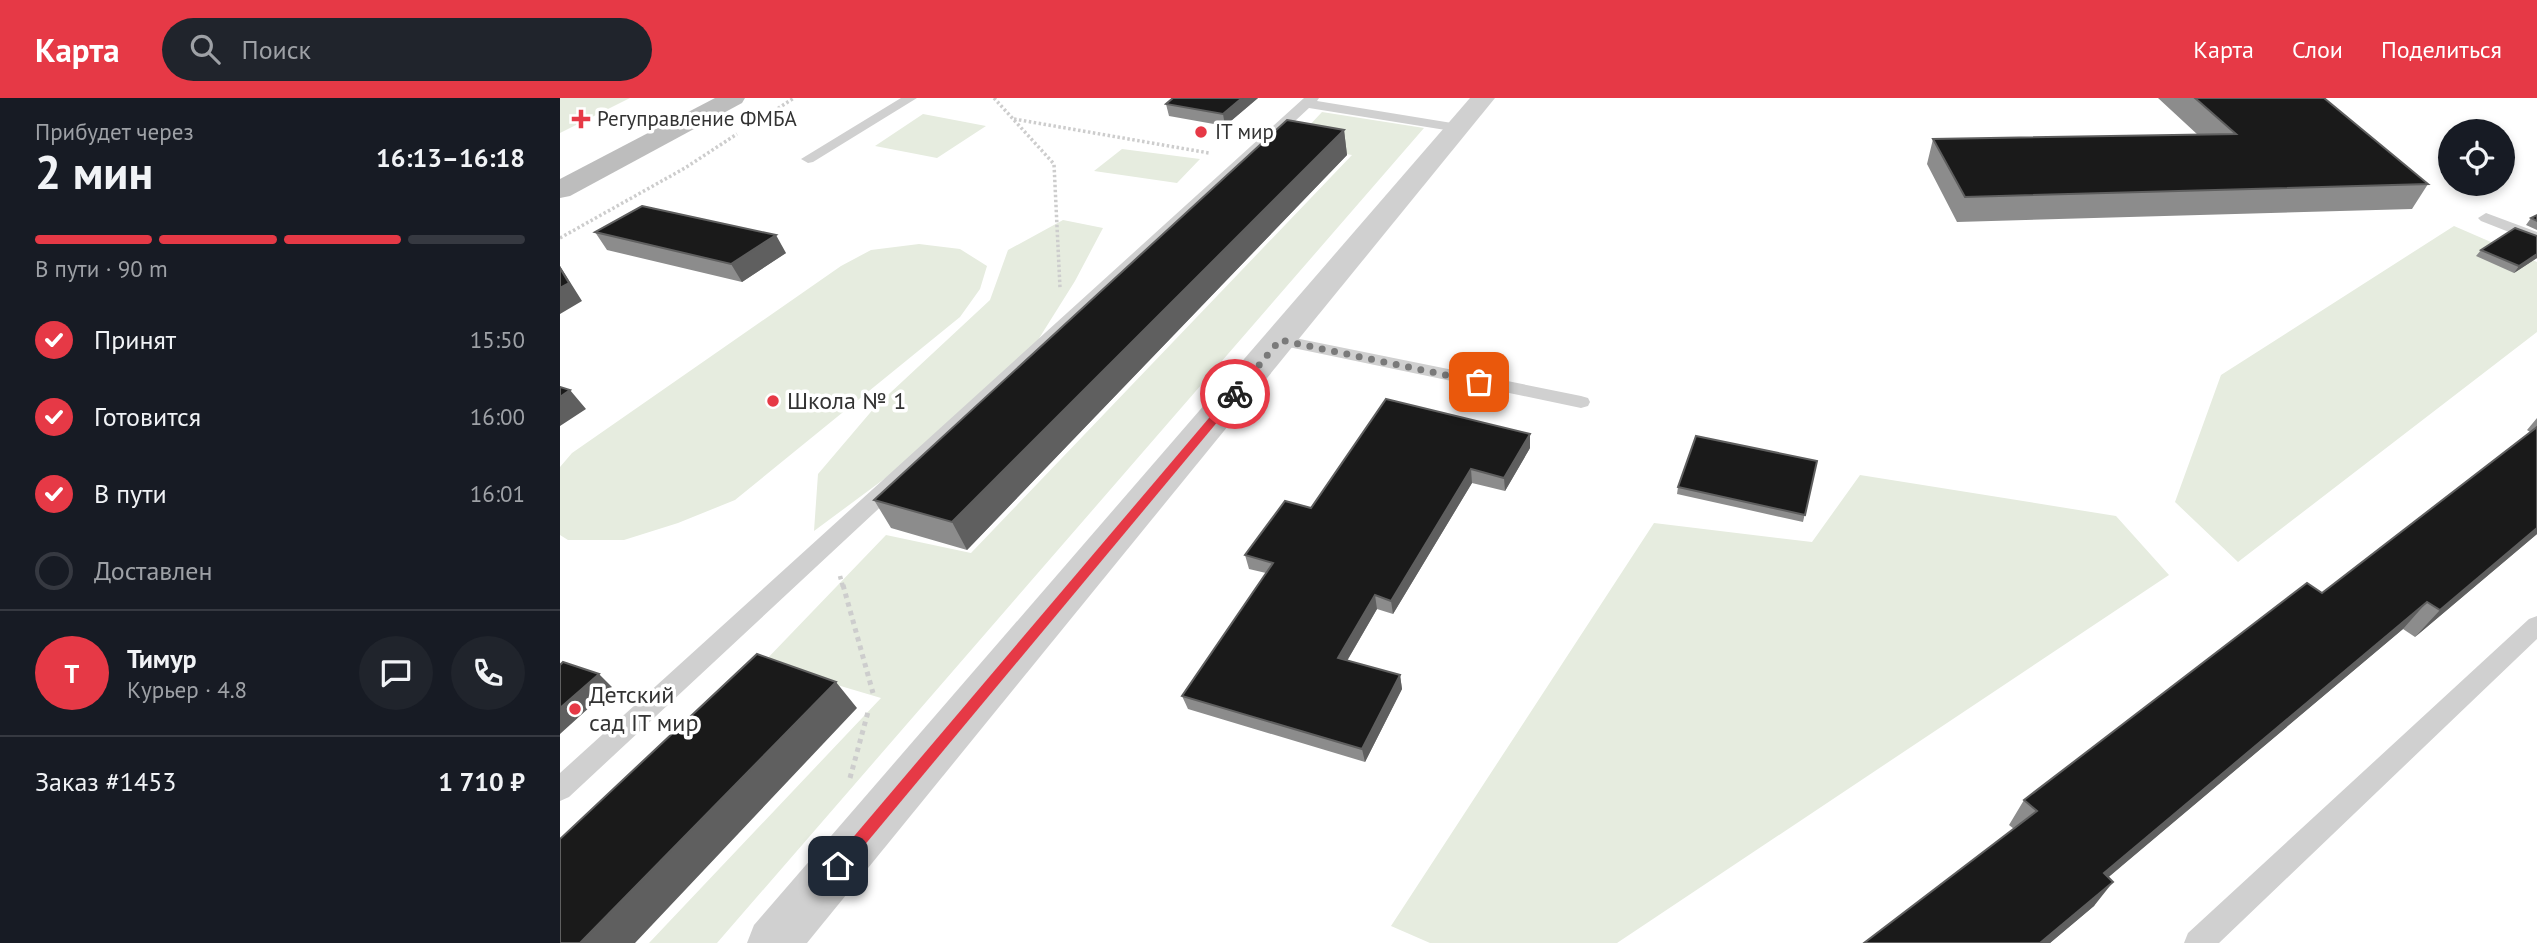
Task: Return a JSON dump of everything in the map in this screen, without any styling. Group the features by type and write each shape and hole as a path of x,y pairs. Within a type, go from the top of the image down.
{"main road":[{"path":"560,190 733,98"}],"street":[{"path":"773,943 1483,98"}],"lane":[{"path":"808,159 910,98"},
{"path":"560,789 1309,101 1458,128"},
{"path":"2486,218 2537,239"},
{"path":"1280,340 1581,402"},
{"path":"2198,943 2537,625"}],"path":[{"path":"751,126 794,98"},
{"path":"994,98 1054,164 1062,327"},
{"path":"1012,119 1244,159"},
{"path":"560,238 685,168 740,133"},
{"path":"830,539 873,693"}],"shaded area":[{"name":"Регуправление ФМБА","path":"560,98 630,98 560,133"},
{"path":"1322,112 1424,128 717,943 649,943 881,698 763,663 886,535 971,553 1352,155 1291,145"},
{"path":"923,114 986,126 937,158 875,146"},
{"path":"1122,149 1200,159 1177,183 1094,171"},
{"path":"1063,220 1103,228 1075,281 1033,348 926,448 814,531 818,474 875,407 990,300 1008,250"},
{"path":"2454,226 2537,262 2537,332 2238,562 2175,502 2221,375"},
{"path":"919,244 960,249 987,266 980,289 960,317 735,500 678,523 624,540 568,540 560,535 560,467 572,453 841,266 871,250"},
{"path":"1860,475 2116,516 2169,575 1617,943 1430,943 1391,926 1654,523 1812,542"}],"building":[{"path":"1173,98 1242,98 1223,114 1166,104"},
{"path":"2195,98 2324,98 2428,184 1965,197 1933,139 2236,134"},
{"path":"1287,120 1344,130 952,522 874,500"},
{"path":"642,206 776,235 731,264 595,232"},
{"path":"2515,228 2537,236 2537,254 2519,266 2481,250"},
{"path":"560,268 569,283 560,288"},
{"path":"560,387 570,390 560,397"},
{"path":"1386,399 1530,434 1504,478 1471,469 1391,601 1375,595 1338,658 1400,675 1362,749 1182,696 1273,563 1245,555 1285,501 1311,508"},
{"path":"2537,427 2537,528 2440,610 2427,602 2104,873 2113,882 2040,943 1864,943 2037,811 2024,800 2307,583 2322,593"},
{"path":"1696,436 1817,461 1805,515 1678,487"},
{"path":"757,654 836,682 580,943 560,943 560,839"},
{"path":"563,662 599,674 560,708 560,665"}],"way so far":[{"path":"1235,394 1280,340 1479,382"}],"place":[{"name":"Регуправление ФМБА","path":"581,119"},
{"name":"IT мир","path":"1201,132"},
{"name":"Школа № 1","path":"773,401"},
{"name":"Детский сад IT мир","path":"575,709"}],"route":[{"path":"838,866 1235,394"}]}
